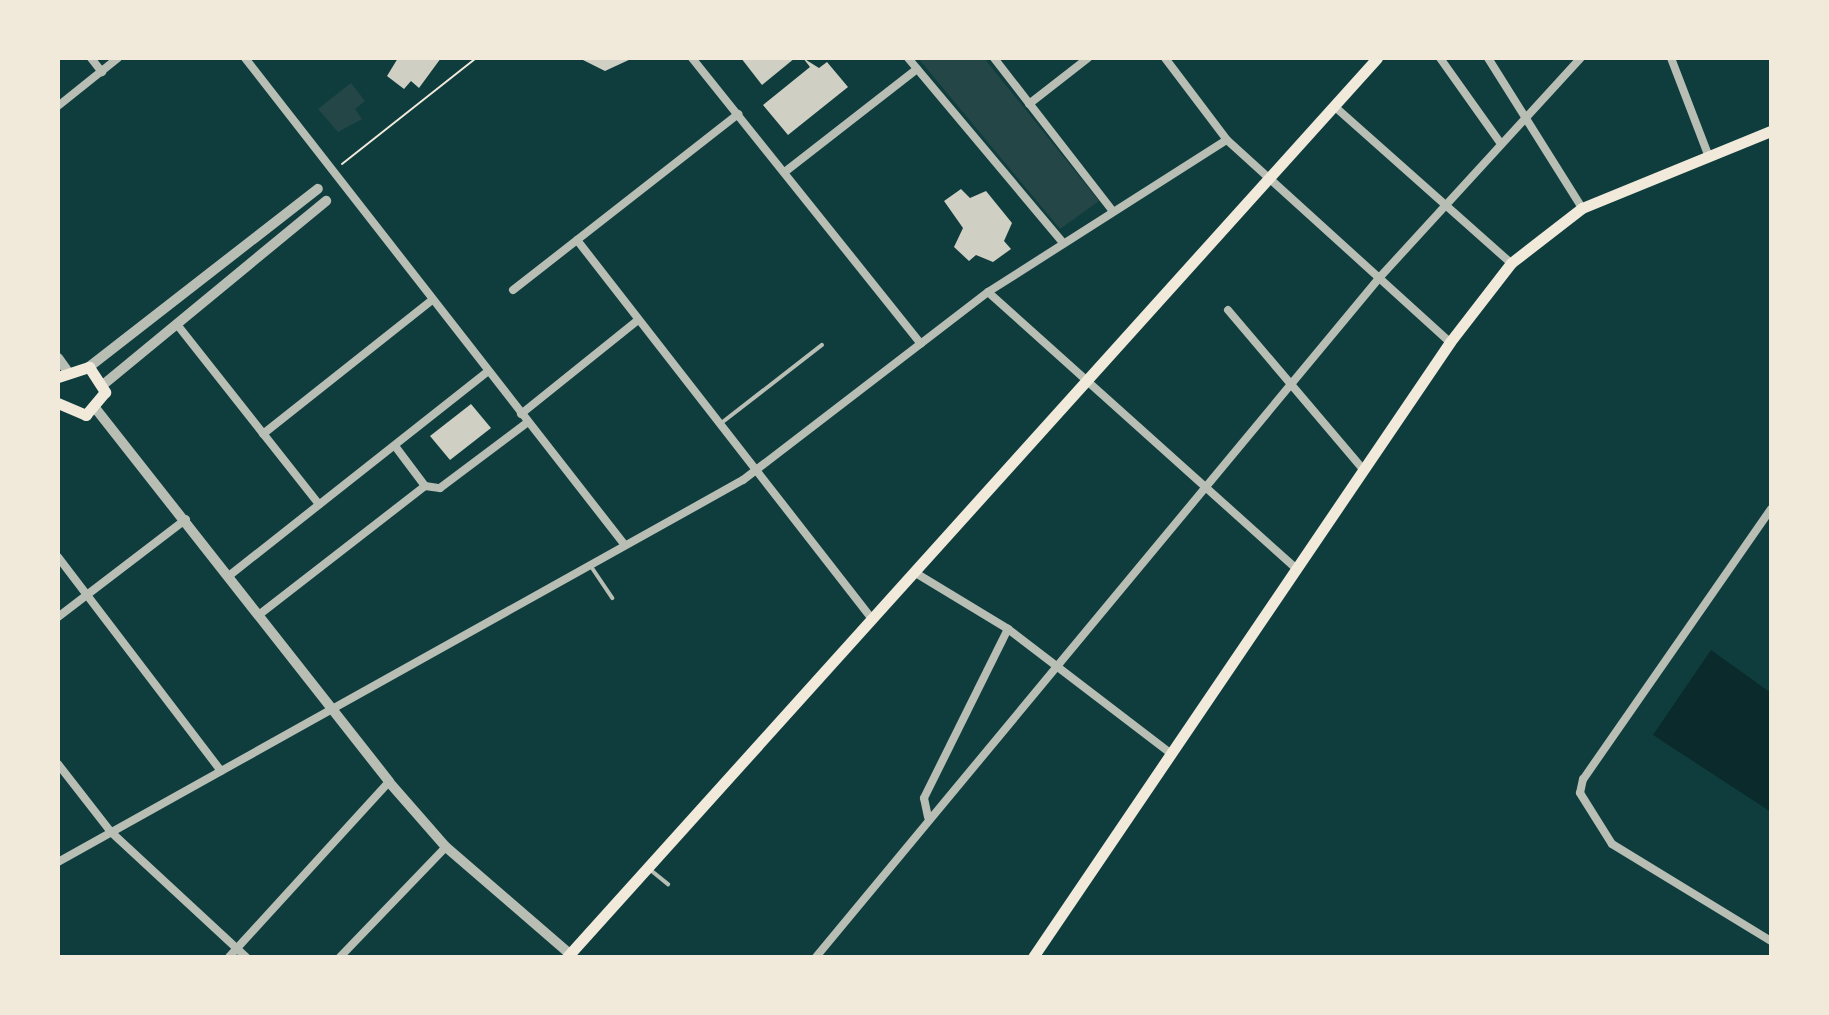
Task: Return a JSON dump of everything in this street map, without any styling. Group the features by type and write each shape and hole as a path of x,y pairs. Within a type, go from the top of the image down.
{"main road":[{"path":"568,955 645,866 1088,383 1377,58"},
{"path":"1033,957 1450,342 1511,263 1582,208 1771,131"},
{"path":"60,410 96,409 104,384 89,367 62,373"}],"street":[{"path":"91,58 102,72"},
{"path":"58,106 118,58"},
{"path":"245,58 624,544"},
{"path":"692,58 786,171 921,344"},
{"path":"908,58 1063,243"},
{"path":"994,58 1111,209"},
{"path":"1029,104 1088,58"},
{"path":"1165,58 1227,140 1450,342"},
{"path":"1440,58 1499,141"},
{"path":"1488,58 1582,208"},
{"path":"816,957 928,817 1380,277 1499,141 1526,119 1581,58"},
{"path":"1671,58 1709,157"},
{"path":"786,171 917,69"},
{"path":"1334,106 1511,263"},
{"path":"513,290 738,114"},
{"path":"58,862 335,710 589,563 757,471 988,292 1111,209 1227,140"},
{"path":"89,367 318,189"},
{"path":"104,384 179,327 326,201"},
{"path":"577,240 872,619"},
{"path":"988,292 1296,568"},
{"path":"263,434 432,300"},
{"path":"1228,310 1363,469"},
{"path":"521,414 638,320"},
{"path":"179,327 319,504"},
{"path":"58,358 62,373"},
{"path":"230,575 488,371"},
{"path":"96,409 230,575 389,782 446,847 568,955"},
{"path":"260,614 425,486 440,488 528,422"},
{"path":"395,446 425,486"},
{"path":"1771,509 1583,779 1580,793 1612,844 1771,941"},
{"path":"58,617 186,519"},
{"path":"58,557 221,771"},
{"path":"914,572 1008,629 1170,753"},
{"path":"928,817 924,798 1008,629"},
{"path":"58,764 111,832 246,957"},
{"path":"229,957 239,950 389,782"},
{"path":"340,957 446,847"}],"lane":[{"path":"720,424 822,345"},
{"path":"589,563 612,598"},
{"path":"645,866 668,884"}],"path":[{"path":"333,171 476,58"}],"shaded area":[{"path":"918,58 984,58 1099,201 1060,229"},
{"path":"351,83 365,101 355,109 362,119 338,132 318,109"},
{"path":"1711,650 1771,693 1771,812 1653,735"}],"building":[{"path":"398,58 441,58 419,88 411,81 404,89 387,76"},
{"path":"579,58 633,58 605,71"},
{"path":"741,58 795,58 762,85"},
{"path":"803,58 819,68 827,62 848,87 788,135 763,105 810,67"},
{"path":"961,189 970,198 986,191 1012,223 1004,241 1011,249 993,262 976,255 969,261 954,247 963,228 944,201"},
{"path":"471,404 491,428 450,460 430,436"}]}
